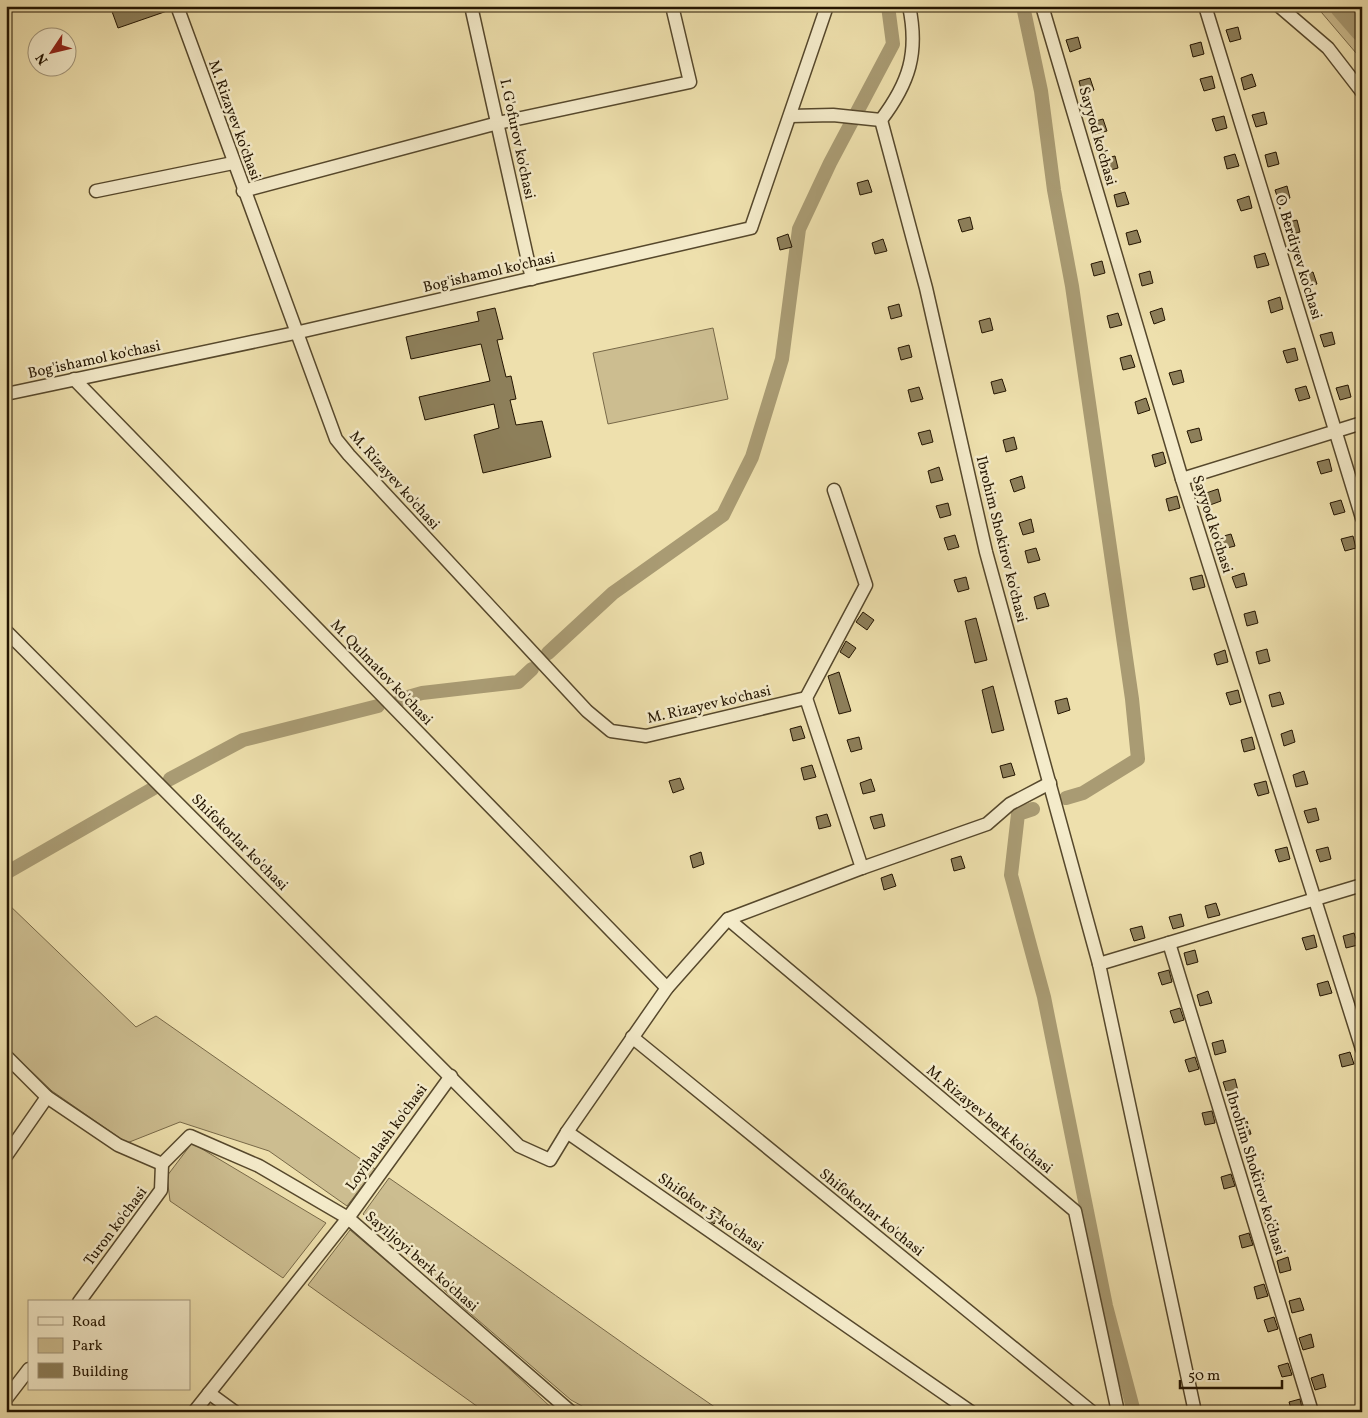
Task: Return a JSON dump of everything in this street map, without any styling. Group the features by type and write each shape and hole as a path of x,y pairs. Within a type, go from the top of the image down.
{"street":[{"name":"M. Rizayev ko'chasi","path":"177,6 295,333 336,439 587,711 611,731 646,736 806,698"},
{"name":"I. G'ofurov ko'chasi","path":"472,6 532,279"},
{"path":"243,191 498,123 690,82 672,6"},
{"path":"790,116 833,115 881,120 896,100 908,75 914,50 909,6"},
{"name":"Sayyod ko'chasi","path":"1042,6 1182,478 1362,1049"},
{"name":"O. Berdiyev ko'chasi","path":"1204,6 1362,518"},
{"path":"1279,6 1328,48 1362,92"},
{"name":"Bog'ishamol ko'chasi","path":"6,394 295,333 751,228 827,7"},
{"name":"Ibrohim Shokirov ko'chasi","path":"881,120 926,288 986,552 1099,964 1195,1412"},
{"path":"96,191 233,163"},
{"name":"M. Qulmatov ko'chasi","path":"74,379 667,988"},
{"path":"1182,478 1362,423"},
{"path":"834,490 866,585 806,698 862,868"},
{"name":"Shifokorlar ko'chasi","path":"6,631 451,1076"},
{"path":"451,1076 519,1146 550,1160 567,1132 667,988 728,918 986,824 1010,804 1050,783"},
{"path":"1099,964 1362,885"},
{"name":"M. Rizayev berk ko'chasi","path":"728,918 1075,1211 1118,1412"},
{"name":"Ibrohim Shokirov ko'chasi","path":"1170,943 1312,1412"},
{"name":"Shifokorlar ko'chasi","path":"632,1038 1092,1412"},
{"path":"6,1056 47,1098 118,1145 162,1164 190,1136 259,1166 348,1218"},
{"name":"Loyihalash ko'chasi","path":"348,1218 451,1076"},
{"path":"6,1156 47,1098"},
{"name":"Shifokor 3-ko'chasi","path":"567,1132 971,1412"},
{"name":"Turon ko'chasi","path":"79,1300 161,1190 162,1164"},
{"name":"Sayiljoyi berk ko'chasi","path":"194,1412 348,1218 571,1412"},
{"path":"6,1399 28,1370"},
{"path":"209,1393 235,1412"}],"green space":[{"path":"1316,6 1362,6 1362,60"},
{"path":"713,328 728,399 608,424 593,353"},
{"path":"6,902 136,1027 156,1016 375,1169 347,1206 269,1151 180,1122 127,1143 52,1091 6,1047"},
{"path":"192,1143 326,1223 283,1278 170,1201 167,1176"},
{"path":"389,1178 722,1412 593,1412 571,1400 457,1302 363,1214"},
{"path":"350,1230 472,1334 556,1412 485,1412 308,1285"}],"building":[{"path":"110,6 169,6 170,10 118,28"},
{"path":"1238,27 1241,39 1230,42 1226,30"},
{"path":"1078,37 1081,48 1070,52 1066,40"},
{"path":"1201,42 1204,54 1193,57 1190,45"},
{"path":"1252,74 1256,86 1244,90 1241,78"},
{"path":"1212,76 1215,88 1204,91 1200,79"},
{"path":"1090,78 1094,90 1082,93 1079,81"},
{"path":"1264,112 1267,124 1256,127 1252,115"},
{"path":"1224,116 1227,128 1216,131 1212,119"},
{"path":"1103,119 1107,131 1095,134 1092,122"},
{"path":"1276,152 1279,164 1268,167 1265,155"},
{"path":"1235,154 1239,166 1227,169 1224,157"},
{"path":"1115,156 1118,168 1107,171 1103,159"},
{"path":"868,180 872,192 860,195 857,183"},
{"path":"1287,186 1290,198 1279,202 1275,190"},
{"path":"1125,192 1129,204 1117,207 1114,195"},
{"path":"1249,196 1252,208 1241,211 1237,200"},
{"path":"970,217 973,229 962,232 958,220"},
{"path":"1297,220 1300,232 1289,235 1285,223"},
{"path":"1137,230 1141,242 1129,245 1126,233"},
{"path":"788,234 792,247 780,250 777,238"},
{"path":"883,239 887,251 875,254 872,243"},
{"path":"1265,253 1269,265 1257,268 1254,256"},
{"path":"1102,261 1105,273 1094,276 1091,264"},
{"path":"1150,271 1153,283 1142,286 1139,274"},
{"path":"1313,272 1317,284 1305,287 1302,275"},
{"path":"1280,297 1283,309 1271,313 1268,301"},
{"path":"899,304 902,316 891,319 888,307"},
{"path":"495,308 503,339 497,340 506,377 511,376 516,399 510,400 516,425 542,421 551,457 483,473 474,435 499,428 494,404 425,420 419,397 490,381 481,344 411,359 406,337 479,321 477,312"},
{"path":"1162,308 1165,320 1154,324 1150,312"},
{"path":"1118,313 1122,325 1110,328 1107,316"},
{"path":"990,318 993,330 982,333 979,321"},
{"path":"1332,332 1335,344 1324,347 1320,335"},
{"path":"909,345 912,357 901,360 898,348"},
{"path":"1295,348 1298,360 1287,363 1283,351"},
{"path":"1131,355 1135,367 1123,370 1120,358"},
{"path":"1181,370 1184,382 1173,385 1169,373"},
{"path":"1002,379 1006,391 994,394 991,382"},
{"path":"1348,385 1351,397 1340,400 1336,388"},
{"path":"1306,386 1310,398 1299,401 1295,389"},
{"path":"919,387 923,399 911,402 908,390"},
{"path":"1146,398 1150,410 1138,414 1135,402"},
{"path":"1199,428 1202,440 1191,443 1187,431"},
{"path":"930,430 933,442 922,445 918,433"},
{"path":"1014,437 1017,449 1006,452 1003,440"},
{"path":"1163,452 1166,463 1155,467 1152,455"},
{"path":"1329,459 1332,471 1321,474 1317,462"},
{"path":"939,467 943,480 931,483 928,471"},
{"path":"1022,476 1025,488 1014,492 1010,480"},
{"path":"1218,489 1221,501 1210,505 1206,493"},
{"path":"1177,496 1180,508 1169,511 1166,499"},
{"path":"1341,500 1345,512 1334,515 1330,503"},
{"path":"948,503 951,515 940,518 936,506"},
{"path":"1031,519 1034,532 1023,535 1019,523"},
{"path":"1231,534 1235,546 1223,549 1220,537"},
{"path":"955,535 959,547 948,550 944,538"},
{"path":"1353,536 1356,548 1345,551 1341,539"},
{"path":"1036,548 1040,560 1028,563 1025,551"},
{"path":"1244,573 1247,585 1236,588 1232,577"},
{"path":"1202,575 1205,587 1193,590 1190,578"},
{"path":"966,577 969,589 958,592 954,580"},
{"path":"1045,593 1049,606 1037,609 1034,597"},
{"path":"1255,611 1258,623 1247,626 1244,614"},
{"path":"863,612 874,620 867,630 856,622"},
{"path":"976,618 987,660 975,663 965,621"},
{"path":"846,641 856,648 849,658 840,652"},
{"path":"1267,649 1270,661 1259,664 1256,652"},
{"path":"1225,650 1228,662 1217,665 1214,654"},
{"path":"839,672 851,711 839,714 828,676"},
{"path":"993,686 1004,730 992,733 982,690"},
{"path":"1238,690 1241,702 1230,705 1226,693"},
{"path":"1280,692 1284,704 1272,707 1269,695"},
{"path":"1067,698 1070,710 1058,714 1055,701"},
{"path":"801,726 805,738 793,741 790,729"},
{"path":"1292,730 1295,742 1284,746 1281,734"},
{"path":"859,737 862,749 851,752 847,740"},
{"path":"1252,737 1255,749 1244,752 1241,740"},
{"path":"1011,763 1015,775 1003,778 1000,766"},
{"path":"812,765 816,777 804,780 801,768"},
{"path":"1304,771 1308,784 1296,787 1293,775"},
{"path":"680,778 684,789 673,793 669,781"},
{"path":"871,779 875,791 863,794 860,783"},
{"path":"1266,781 1269,793 1258,796 1254,784"},
{"path":"1316,808 1319,820 1308,823 1304,811"},
{"path":"827,814 831,826 819,829 816,817"},
{"path":"882,814 885,826 874,829 870,817"},
{"path":"1287,847 1290,859 1279,862 1275,850"},
{"path":"1328,847 1331,859 1320,862 1316,850"},
{"path":"701,852 704,864 693,868 690,856"},
{"path":"961,856 965,868 954,871 951,859"},
{"path":"892,874 896,886 884,890 881,878"},
{"path":"1216,903 1220,915 1208,918 1205,906"},
{"path":"1181,914 1184,926 1173,929 1169,917"},
{"path":"1142,926 1145,938 1134,941 1130,929"},
{"path":"1354,933 1358,945 1346,948 1343,936"},
{"path":"1314,935 1317,947 1306,950 1302,938"},
{"path":"1195,950 1198,962 1187,965 1184,953"},
{"path":"1169,970 1172,982 1162,985 1158,973"},
{"path":"1328,981 1332,993 1320,996 1317,984"},
{"path":"1208,991 1212,1003 1200,1006 1197,995"},
{"path":"1180,1008 1184,1020 1174,1023 1170,1011"},
{"path":"1223,1040 1226,1052 1215,1055 1212,1043"},
{"path":"1350,1052 1354,1064 1342,1067 1339,1055"},
{"path":"1195,1057 1199,1069 1189,1072 1185,1060"},
{"path":"1235,1079 1238,1091 1227,1094 1223,1082"},
{"path":"1212,1111 1215,1123 1205,1125 1202,1113"},
{"path":"1247,1121 1251,1134 1239,1136 1236,1125"},
{"path":"1262,1169 1265,1181 1254,1185 1250,1173"},
{"path":"1231,1174 1235,1186 1224,1189 1221,1177"},
{"path":"714,1207 723,1213 714,1224 706,1218"},
{"path":"1276,1219 1280,1231 1268,1234 1265,1222"},
{"path":"1249,1233 1253,1245 1242,1248 1239,1236"},
{"path":"1288,1257 1291,1270 1280,1273 1277,1261"},
{"path":"1264,1284 1268,1296 1257,1299 1254,1287"},
{"path":"1300,1298 1304,1310 1292,1313 1289,1301"},
{"path":"1274,1317 1278,1329 1268,1332 1264,1320"},
{"path":"1311,1334 1314,1347 1303,1350 1299,1338"},
{"path":"1288,1363 1292,1375 1282,1377 1278,1366"},
{"path":"1323,1374 1326,1387 1315,1390 1311,1378"},
{"path":"1300,1399 1303,1412 1292,1412 1289,1402"}],"waterway":[{"path":"548,653 613,593 723,515 752,457 782,359 799,229 830,163 893,44 888,6"},
{"path":"1023,6 1041,91 1054,190 1072,286 1132,699 1138,759 1083,793 1066,798"},
{"path":"1342,6 1362,29"},
{"path":"401,699 422,693 518,682 532,669"},
{"path":"170,779 243,740 378,706"},
{"path":"6,873 154,788"},
{"path":"1033,809 1018,814 1011,875 1044,997 1106,1306 1134,1412"}]}
